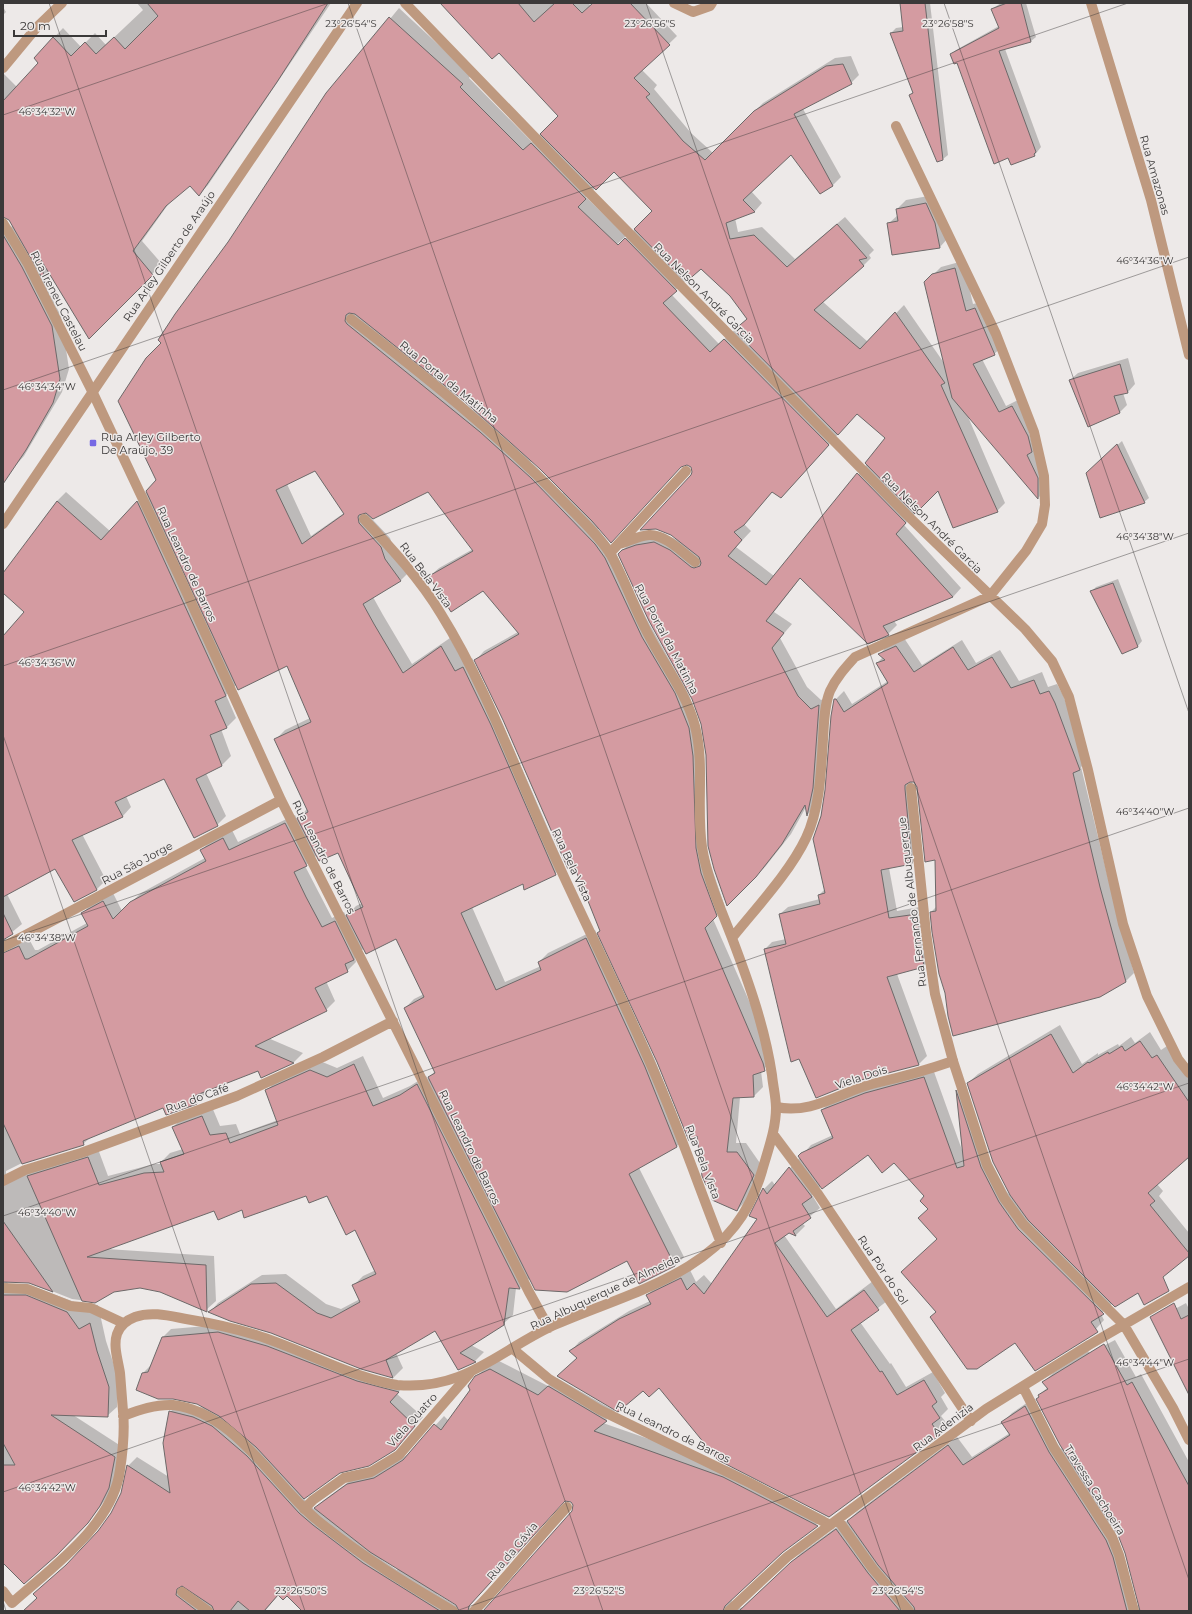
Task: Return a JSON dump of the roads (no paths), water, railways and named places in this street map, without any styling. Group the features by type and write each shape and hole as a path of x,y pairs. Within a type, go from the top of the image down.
{"street":[{"path":"3,68 37,27 62,3"},
{"name":"Rua Arley Gilberto de Araújo","path":"3,524 357,3"},
{"name":"Rua Nelson André Garcia","path":"405,3 907,515 990,596"},
{"path":"674,3 693,12 710,6 712,3"},
{"name":"Rua Amazonas","path":"1091,3 1151,200 1189,355"},
{"path":"732,938 789,864 806,837 815,808 820,779 825,718 830,692 839,674 855,657 990,596 1026,551 1042,524 1045,505 1044,476 1034,432 996,334 896,126"},
{"name":"Rua Ireneu Castelau","path":"3,223 28,264 92,391"},
{"name":"Rua Portal da Matinha","path":"351,319 478,420 552,490 586,525 610,554 648,634 684,694 695,725 700,754 699,803 702,848 712,886 732,938"},
{"name":"Rua Leandro de Barros","path":"92,391 184,585 281,800 525,1285 549,1328"},
{"path":"610,554 686,471"},
{"name":"Rua Bela Vista","path":"364,519 394,551 417,579 440,613 470,666 548,843 642,1044 666,1099 721,1243"},
{"path":"617,545 648,535 655,535 663,538 695,562"},
{"path":"990,596 1025,629 1052,661 1069,697 1126,931 1147,996 1178,1058 1189,1073"},
{"name":"Rua Fernando de Albuquerque","path":"911,788 926,933 935,994 953,1061 986,1165 1004,1198 1023,1224 1124,1325 1173,1408 1189,1440"},
{"name":"Rua São Jorge","path":"3,947 281,800"},
{"name":"Rua Albuquerque de Almeida","path":"123,1323 136,1316 158,1314 202,1322 256,1335 348,1371 395,1385 429,1384 450,1380 470,1373 549,1328 648,1287 688,1266 721,1243 748,1208 760,1178 773,1134 776,1107 768,1049 753,995 732,938"},
{"name":"Rua do Café","path":"3,1181 25,1170 81,1153 237,1096 323,1057 393,1021"},
{"name":"Viela Dois","path":"776,1107 801,1109 876,1083 891,1080 953,1061"},
{"name":"Rua Pôr do Sol","path":"773,1134 818,1194 970,1421"},
{"name":"Rua Adenizia","path":"729,1611 787,1557 970,1421 1124,1325 1189,1287"},
{"path":"3,1288 27,1289 70,1306 91,1308 123,1323 116,1335 115,1349 124,1437 120,1475 109,1503 98,1522 69,1552 12,1603 3,1591"},
{"name":"Rua Leandro de Barros","path":"513,1349 549,1379 600,1410 834,1522"},
{"name":"Viela Quatro","path":"304,1509 313,1500 344,1478 372,1472 399,1455 470,1373"},
{"name":"Travessa Cachoeira","path":"1023,1387 1054,1448 1112,1537 1119,1555 1134,1611"},
{"path":"123,1416 140,1409 172,1405 187,1407 210,1419 231,1433 254,1454 304,1509 352,1549 453,1611"},
{"name":"Rua da Gávia","path":"474,1611 491,1594 544,1531 567,1507"},
{"path":"834,1522 909,1611"},
{"path":"182,1592 208,1611"}],"place":[{"name":"Rua Arley Gilberto De Araújo, 39","path":"93,443"}]}
